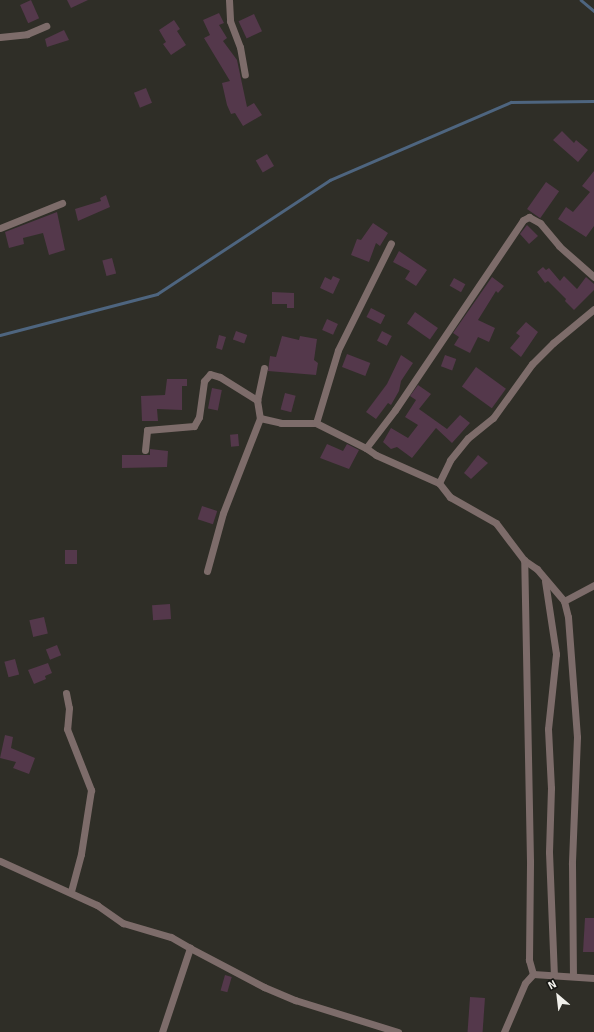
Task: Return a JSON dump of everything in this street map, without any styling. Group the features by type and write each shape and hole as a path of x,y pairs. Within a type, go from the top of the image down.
{"street":[{"path":"229,0 230,22 240,46 246,75"},
{"path":"0,37 27,34 46,26"},
{"path":"0,228 62,203"},
{"path":"366,448 395,410 523,220 529,217 540,223 559,246 594,277"},
{"path":"316,423 338,350 391,243"},
{"path":"439,483 450,460 468,438 493,418 532,364 553,342 594,309"},
{"path":"207,571 224,513 260,418 257,400 264,368"},
{"path":"145,450 146,430 194,426 199,417 204,381 210,374 220,377 257,400"},
{"path":"260,418 281,424 316,423 366,448 376,455 439,483 450,497 496,523 524,560 537,569 545,581 564,601 572,654 577,737 572,864 573,975"},
{"path":"524,560 530,861 529,960 533,974"},
{"path":"545,581 556,654 548,729 551,788 549,852 554,975"},
{"path":"564,601 594,585"},
{"path":"66,693 69,708 67,729 91,790 81,854 71,892"},
{"path":"0,860 97,905 123,923 171,937 264,987 295,1000 398,1032"},
{"path":"162,1032 190,948"},
{"path":"533,974 573,975 594,978"},
{"path":"504,1032 525,983 533,974"}],"building":[{"path":"31,0 39,18 28,23 20,5"},
{"path":"67,0 88,0 71,8"},
{"path":"219,13 224,23 219,25 227,38 223,41 237,60 247,107 254,103 262,115 243,126 235,113 231,114 227,105 222,83 230,81 204,38 210,35 203,20"},
{"path":"254,14 262,31 247,38 239,21"},
{"path":"174,20 180,29 177,31 186,45 171,55 163,44 166,42 159,30"},
{"path":"64,30 69,40 47,47 45,39"},
{"path":"146,88 152,103 140,108 134,93"},
{"path":"562,131 574,143 576,140 588,150 578,162 553,140"},
{"path":"267,154 274,166 263,173 256,160"},
{"path":"594,171 594,226 586,237 558,219 566,207 573,212 590,192 582,186"},
{"path":"546,182 559,191 540,218 527,209"},
{"path":"106,195 110,207 78,221 75,209 101,201 100,198"},
{"path":"57,212 65,250 49,255 43,233 23,238 24,244 9,248 5,232"},
{"path":"373,223 388,233 380,246 376,243 369,262 351,255 357,239 361,240"},
{"path":"527,225 538,236 529,244 520,234"},
{"path":"399,251 427,270 416,286 405,279 410,271 393,262"},
{"path":"112,258 116,273 106,276 102,261"},
{"path":"543,267 546,270 549,268 560,281 564,276 577,289 586,277 594,284 594,290 574,310 565,301 566,299 548,281 545,283 537,272"},
{"path":"333,276 340,279 333,294 320,288 325,277 331,280"},
{"path":"492,277 504,286 498,293 496,291 478,320 495,328 489,342 478,337 470,353 454,345 459,337 453,333"},
{"path":"454,278 465,284 461,292 450,286"},
{"path":"272,292 294,293 294,308 287,308 287,304 272,304"},
{"path":"371,308 385,315 381,324 366,317"},
{"path":"415,312 438,328 430,340 407,323"},
{"path":"327,319 338,324 333,335 322,330"},
{"path":"526,322 538,332 521,357 510,348 520,336 516,333"},
{"path":"236,331 247,335 244,344 233,339"},
{"path":"382,331 392,336 387,346 377,341"},
{"path":"219,335 226,337 222,350 216,348"},
{"path":"282,336 299,340 300,336 317,339 314,360 318,363 316,375 268,371 270,356 276,357"},
{"path":"347,354 370,363 365,376 342,367"},
{"path":"401,355 413,363 401,381 399,391 391,405 388,403 376,419 366,412 387,384"},
{"path":"445,355 456,359 452,370 441,366"},
{"path":"476,367 506,389 492,408 462,386"},
{"path":"167,379 187,379 187,386 182,386 182,410 157,409 158,421 142,421 141,396 165,395"},
{"path":"418,385 431,394 419,409 447,429 460,415 470,423 452,443 436,428 412,458 397,447 391,449 383,442 391,428 408,438 418,425 405,417 416,400 410,396"},
{"path":"212,388 222,390 218,411 208,409"},
{"path":"285,393 296,396 291,412 281,409"},
{"path":"238,434 239,446 231,447 230,435"},
{"path":"327,444 343,451 347,444 359,450 349,469 320,458"},
{"path":"150,449 168,451 167,467 122,468 122,455 150,455"},
{"path":"478,455 488,463 471,479 464,473"},
{"path":"202,506 217,511 213,524 198,519"},
{"path":"65,550 77,550 77,564 65,564"},
{"path":"170,604 171,619 153,620 152,605"},
{"path":"44,617 48,634 33,637 29,620"},
{"path":"57,645 61,655 50,660 46,649"},
{"path":"15,659 19,674 9,677 4,662"},
{"path":"48,663 52,673 45,676 46,679 34,684 28,670"},
{"path":"5,735 13,737 11,748 35,758 29,774 13,768 16,762 0,758"},
{"path":"585,918 594,918 594,952 583,952"},
{"path":"225,975 232,977 227,992 221,990"},
{"path":"470,997 485,998 483,1032 468,1032"}],"waterway":[{"path":"581,0 594,11"},
{"path":"0,335 157,294 330,180 511,102 594,101"}]}
